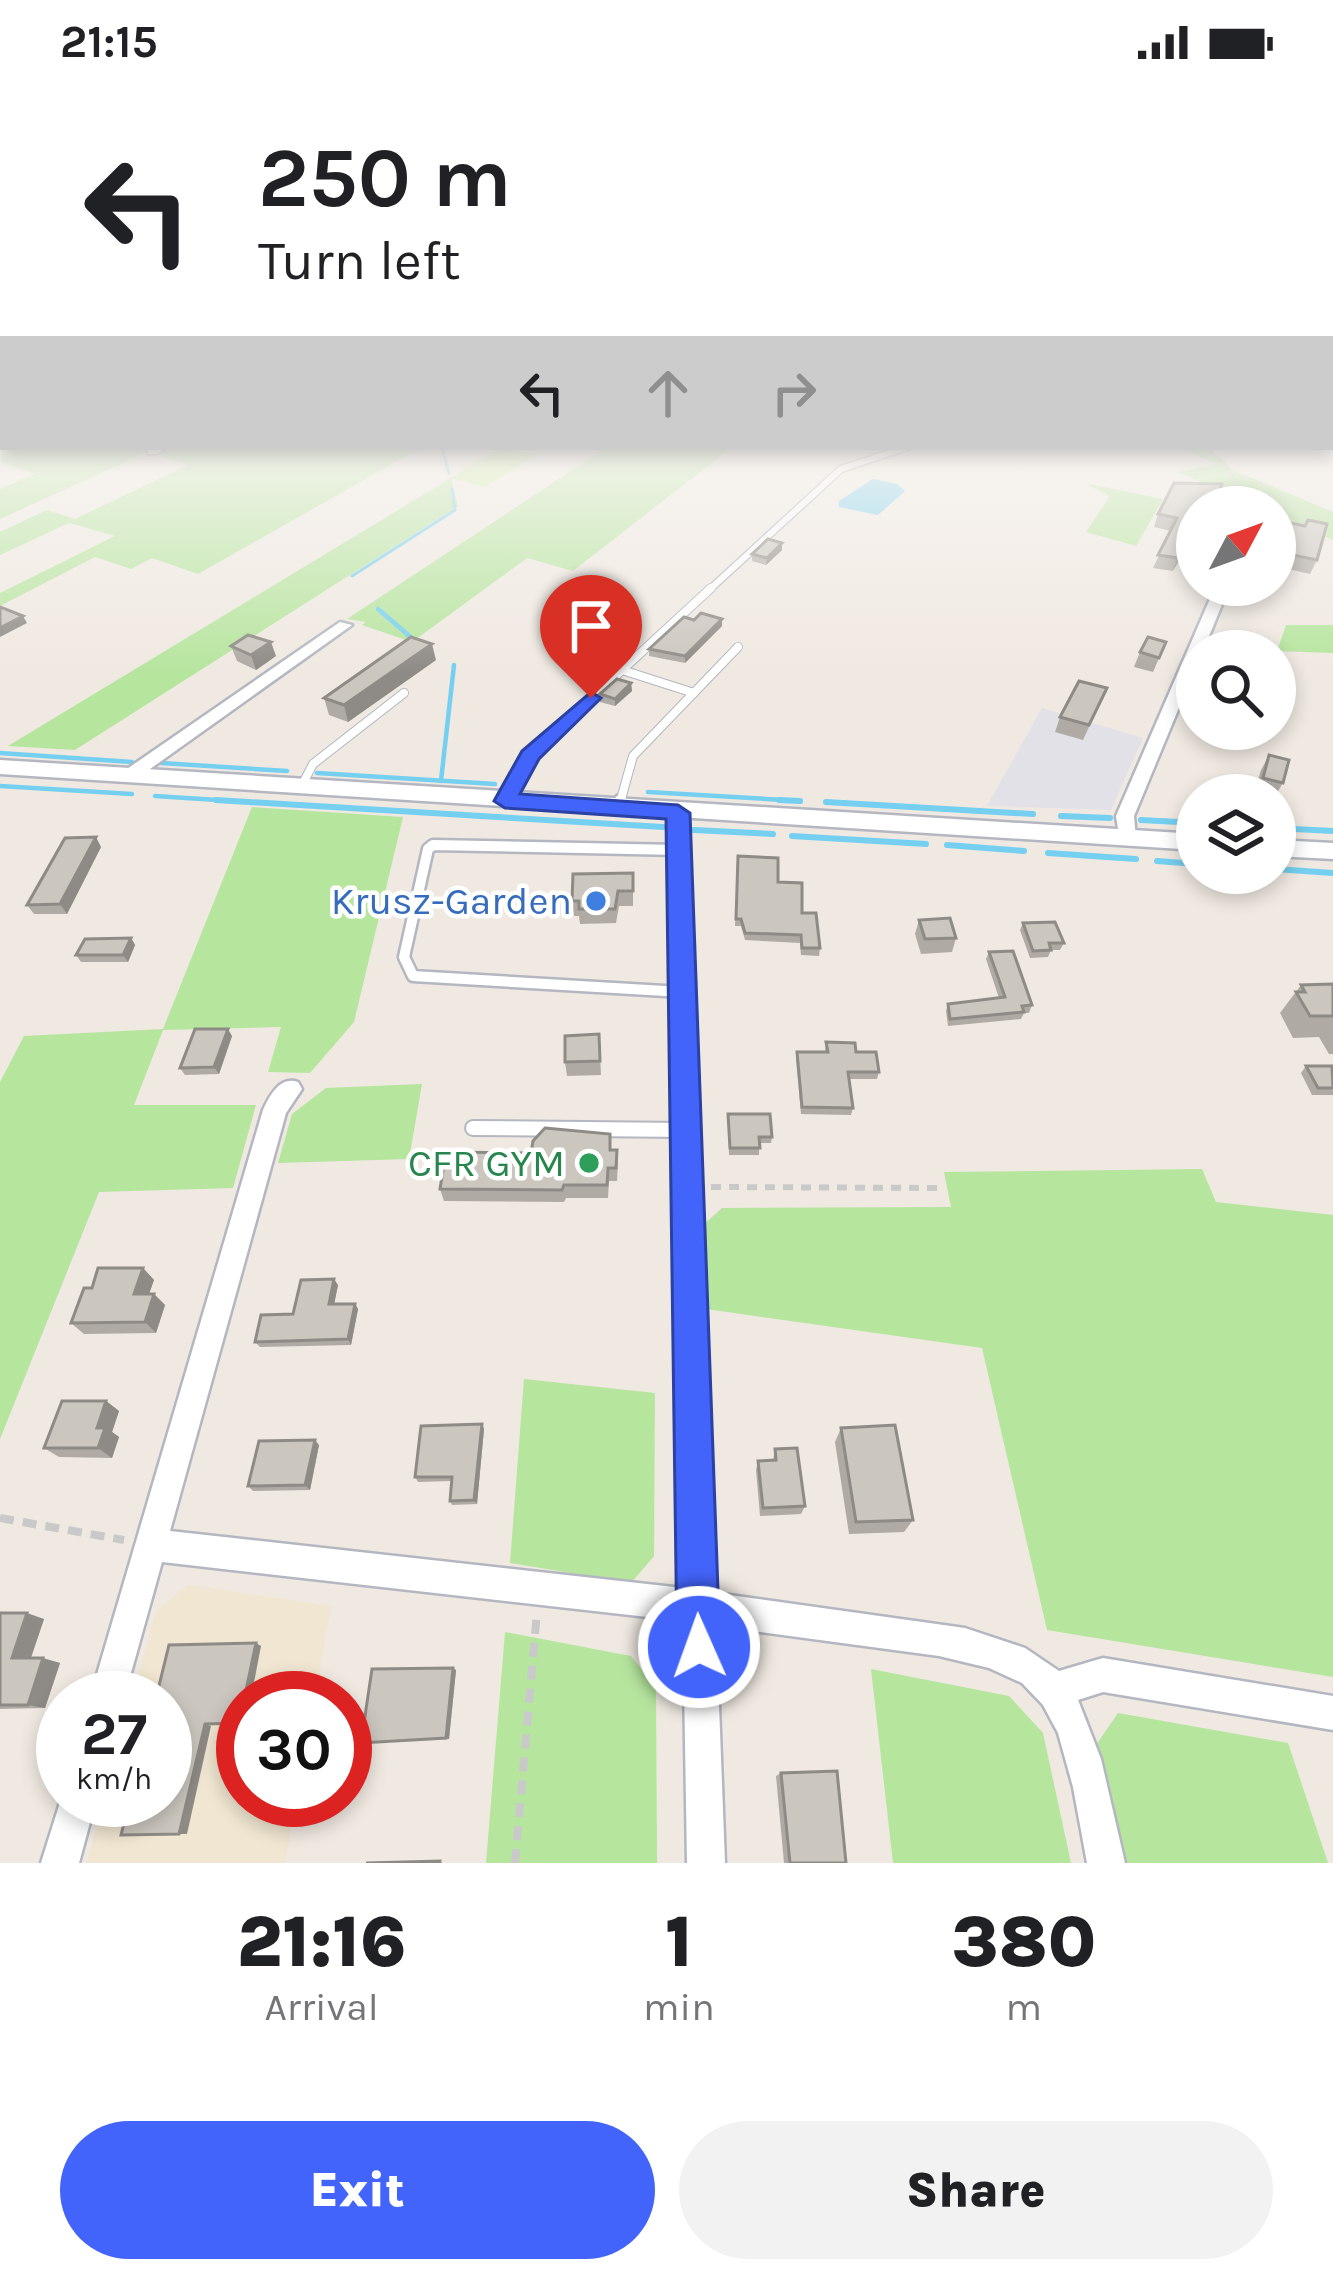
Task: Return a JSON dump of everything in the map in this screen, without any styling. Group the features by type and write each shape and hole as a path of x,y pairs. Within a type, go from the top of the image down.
{"street":[{"path":"1126,838 1125,816 1214,606"},
{"path":"130,776 346,626"},
{"path":"0,767 1176,841"},
{"path":"678,813 706,1863"},
{"path":"1296,849 1333,851"},
{"path":"115,1671 275,1110 290,1089"},
{"path":"151,1545 698,1604 977,1649 1036,1672 1066,1712 1086,1762 1106,1863"},
{"path":"1050,1690 1103,1675 1333,1713"},
{"path":"60,1863 70,1827"}],"lane":[{"path":"505,801 530,755 800,507"},
{"path":"618,808 633,756 738,647"},
{"path":"622,670 694,693"},
{"path":"301,787 313,764 404,693"},
{"path":"679,850 433,844 428,849 404,957 413,976 682,992"},
{"path":"473,1129 686,1130"}],"path":[{"path":"687,1186 940,1188"},
{"path":"0,1518 151,1545"},
{"path":"514,1863 539,1590"}],"shaded area":[{"path":"1042,708 1143,738 1111,810 987,806"},
{"path":"188,1585 331,1606 320,1671 216,1671 216,1827 291,1827 285,1863 87,1863 97,1827 192,1827 192,1671 139,1671 156,1611"}],"green space":[{"path":"0,507 26,507 0,519"},
{"path":"100,507 316,507 198,574 152,558 131,569 95,557 0,606 0,593 115,536 69,523 0,555 0,532 47,510 75,519"},
{"path":"403,507 456,507 75,750 8,746"},
{"path":"516,507 655,507 573,571 527,558 412,642 347,619"},
{"path":"1103,507 1158,507 1136,546 1086,532"},
{"path":"1296,507 1333,512 1333,540 1296,523"},
{"path":"1286,625 1333,625 1333,653 1296,652 1296,630 1284,630"},
{"path":"252,807 403,817 354,1022 310,1073 268,1072 281,1027 163,1030 134,1105 256,1105 233,1188 99,1192 0,1439 0,1082 24,1036 163,1029"},
{"path":"422,1084 409,1159 278,1163 292,1114 326,1088"},
{"path":"1202,1169 1216,1202 1333,1215 1333,1677 1047,1630 982,1348 706,1309 702,1226 722,1208 951,1207 944,1172"},
{"path":"524,1379 655,1393 654,1556 631,1583 510,1563"},
{"path":"505,1632 631,1656 656,1687 657,1863 486,1863"},
{"path":"871,1669 1009,1696 1043,1733 1071,1863 893,1863"},
{"path":"1118,1713 1288,1743 1328,1863 1126,1863 1096,1745"}],"water":[{"path":"839,507 887,507 878,515"}],"building":[{"path":"1162,507 1176,507 1176,518 1158,514"},
{"path":"1176,520 1176,558 1158,555"},
{"path":"1308,520 1327,524 1317,560 1296,556 1296,524 1305,526"},
{"path":"768,539 782,543 767,558 752,554"},
{"path":"0,607 23,616 0,628"},
{"path":"701,613 722,619 685,656 649,649 684,617 694,620"},
{"path":"248,635 271,642 251,655 231,646"},
{"path":"411,637 432,644 344,705 324,698"},
{"path":"1148,637 1166,642 1159,658 1140,652"},
{"path":"617,679 631,683 615,699 600,694"},
{"path":"1079,681 1107,688 1089,725 1060,717"},
{"path":"1269,755 1289,760 1285,774 1264,774"},
{"path":"96,837 60,904 27,905 65,838"},
{"path":"738,856 778,858 778,882 802,883 802,913 816,913 820,948 802,948 801,935 745,933 741,919 736,919"},
{"path":"633,873 633,891 618,891 615,909 579,909 579,901 572,901 573,874"},
{"path":"950,918 956,938 925,939 919,920"},
{"path":"1055,922 1064,943 1049,943 1051,950 1033,951 1023,923"},
{"path":"131,938 123,955 76,955 85,939"},
{"path":"1013,951 1032,1005 1022,1006 1024,1012 950,1019 948,1004 1005,997 989,952"},
{"path":"1333,984 1333,1016 1310,1016 1296,992 1305,992 1301,985"},
{"path":"195,1029 228,1029 214,1067 180,1068"},
{"path":"599,1034 600,1061 565,1062 565,1036"},
{"path":"826,1042 855,1043 856,1052 876,1052 879,1072 848,1072 853,1108 802,1107 797,1052 828,1052"},
{"path":"1306,1066 1332,1066 1333,1088 1318,1088"},
{"path":"728,1114 770,1114 772,1137 759,1137 760,1148 730,1148"},
{"path":"545,1128 610,1134 610,1150 617,1150 616,1168 608,1168 607,1185 564,1185 562,1190 440,1189 446,1152 531,1153 533,1141"},
{"path":"98,1268 143,1268 134,1294 154,1294 145,1322 71,1323 84,1288 92,1288"},
{"path":"334,1279 329,1304 355,1304 348,1339 255,1342 261,1315 293,1314 301,1280"},
{"path":"62,1401 106,1401 97,1428 105,1428 98,1448 44,1448"},
{"path":"482,1424 474,1500 450,1501 452,1477 415,1477 421,1426"},
{"path":"895,1425 913,1520 856,1522 841,1428"},
{"path":"315,1440 305,1485 248,1486 259,1441"},
{"path":"797,1448 805,1506 763,1508 758,1461 776,1460 775,1449"},
{"path":"0,1613 27,1613 12,1658 43,1658 28,1705 0,1705"},
{"path":"256,1643 250,1671 216,1671 216,1724 205,1724 192,1779 192,1671 163,1671 169,1645"},
{"path":"453,1668 446,1738 372,1742 372,1669"},
{"path":"837,1771 846,1863 790,1863 781,1773"},
{"path":"123,1827 181,1827 179,1834 121,1835"}],"waterway":[{"path":"352,576 455,507"},
{"path":"378,609 414,640"},
{"path":"441,781 454,665"},
{"path":"0,753 132,762"},
{"path":"161,763 287,771"},
{"path":"317,773 441,781"},
{"path":"441,781 495,784"},
{"path":"0,786 132,794"},
{"path":"648,792 800,801 779,800"},
{"path":"155,796 253,802"},
{"path":"216,800 253,802"},
{"path":"253,802 663,827"},
{"path":"253,802 265,803"},
{"path":"839,803 826,802 1033,814"},
{"path":"1061,816 1110,818"},
{"path":"1141,820 1176,822"},
{"path":"1296,829 1333,831"},
{"path":"694,830 773,834"},
{"path":"792,836 926,844"},
{"path":"947,845 1024,851"},
{"path":"1048,853 1136,859"},
{"path":"1157,861 1176,862"},
{"path":"1296,870 1333,873"}],"place":[{"name":"Krusz-Garden","path":"596,901"},
{"name":"CFR GYM","path":"589,1163"}],"route":[{"path":"591,698 530,755 505,801 678,813 699,1647"}]}
